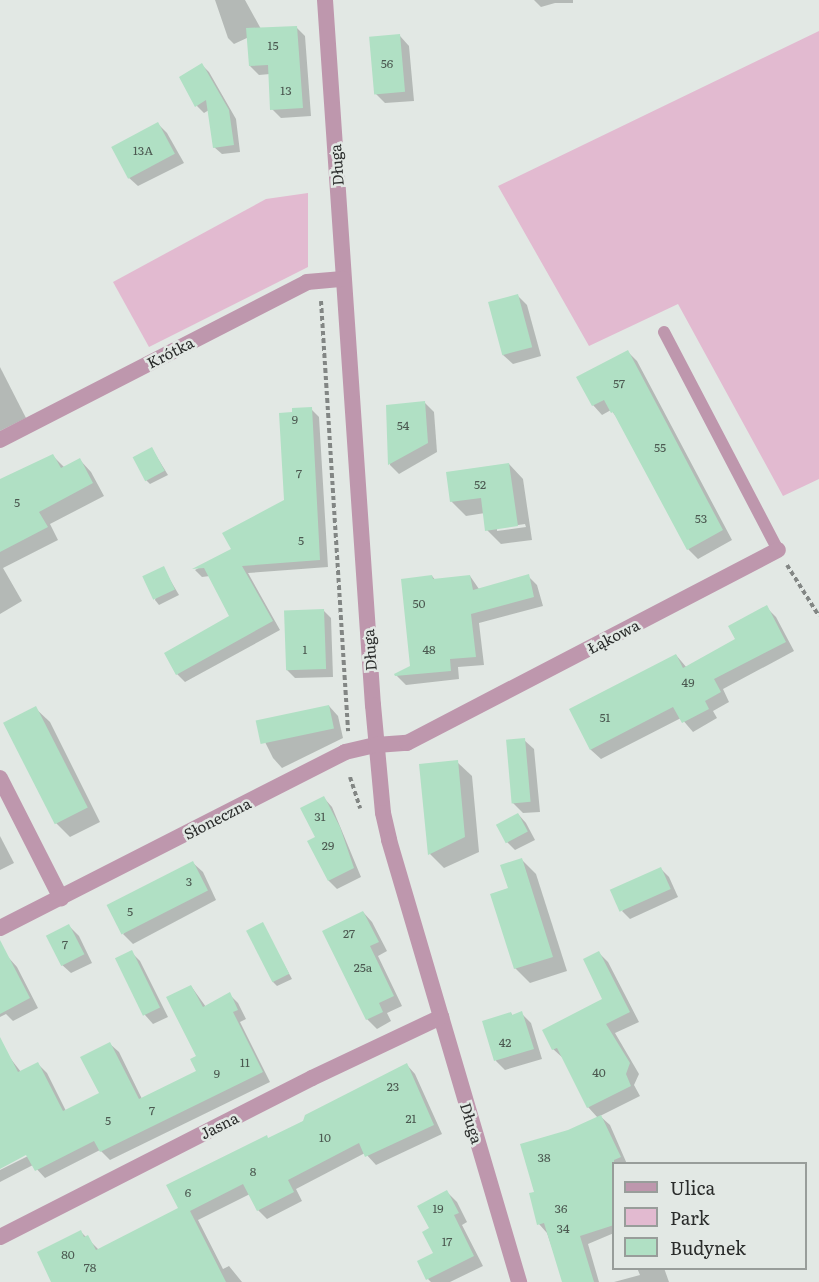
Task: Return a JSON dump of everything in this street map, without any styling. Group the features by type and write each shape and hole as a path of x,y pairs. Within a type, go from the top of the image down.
{"street":[{"name":"Długa","path":"325,0 376,745 389,840 519,1282"},
{"name":"Krótka","path":"0,440 307,282 344,279"},
{"name":"Łąkowa","path":"376,745 407,743 778,550"},
{"name":"Słoneczna","path":"0,928 345,752 376,745"},
{"path":"0,778 61,898"},
{"name":"Jasna","path":"0,1237 312,1078 441,1017"}],"lane":[{"path":"664,332 778,550"}],"path":[{"path":"321,300 348,735"},
{"path":"778,550 819,616"}],"green space":[{"path":"819,31 819,479 783,496 678,304 589,346 498,186"},
{"path":"308,193 308,267 149,347 113,282 266,199"}],"building":[{"path":"297,26 303,108 270,110 268,65 249,66 246,28"},
{"path":"400,34 405,92 374,94 369,37"},
{"path":"202,63 229,110 234,145 213,148 206,100 195,107 179,77"},
{"path":"158,122 175,154 128,179 111,147"},
{"path":"518,294 532,347 502,355 488,302"},
{"path":"628,350 723,530 687,550 613,412 611,413 604,400 592,406 576,377"},
{"path":"425,401 428,443 388,465 386,405"},
{"path":"312,407 320,560 242,566 273,621 176,675 164,653 229,616 204,568 192,569 231,549 222,533 284,500 279,413 292,412 292,408"},
{"path":"152,447 165,471 145,481 133,457"},
{"path":"53,454 61,468 80,458 93,483 39,512 48,527 0,552 0,479"},
{"path":"509,463 518,526 485,531 481,498 450,502 446,472"},
{"path":"164,566 175,590 153,600 142,576"},
{"path":"529,574 534,597 471,614 476,657 450,659 451,671 395,676 394,674 410,666 401,579 432,575 433,579 470,575 473,590"},
{"path":"767,605 786,642 714,679 721,692 705,701 709,709 682,723 673,707 590,750 569,709 676,654 683,668 735,639 728,626"},
{"path":"324,609 326,669 286,670 284,610"},
{"path":"329,705 334,728 261,744 256,721"},
{"path":"36,706 88,808 55,824 3,723"},
{"path":"525,738 531,802 512,803 506,740"},
{"path":"458,760 465,837 428,855 419,764"},
{"path":"324,796 340,827 354,868 328,881 307,841 315,837 300,808"},
{"path":"518,813 528,832 506,843 496,825"},
{"path":"522,858 553,957 514,969 490,894 508,888 500,865"},
{"path":"193,861 208,890 122,934 107,905"},
{"path":"661,867 671,889 620,912 610,890"},
{"path":"363,911 379,942 370,946 394,996 379,1003 383,1012 366,1020 322,931"},
{"path":"263,922 289,974 272,982 246,931"},
{"path":"69,924 84,954 61,966 46,936"},
{"path":"0,940 30,998 0,1014"},
{"path":"132,950 160,1008 143,1016 115,958"},
{"path":"599,951 630,1012 606,1024 630,1063 626,1074 631,1086 587,1108 557,1048 552,1050 542,1030 602,999 583,959"},
{"path":"191,985 203,1007 230,992 238,1010 233,1012 263,1072 100,1152 94,1141 35,1171 26,1155 0,1169 0,1037 18,1072 38,1062 63,1111 99,1093 80,1057 110,1042 139,1099 196,1071 190,1059 196,1056 166,997"},
{"path":"522,1011 534,1049 494,1061 482,1021"},
{"path":"407,1063 434,1125 365,1157 359,1143 288,1180 294,1192 257,1211 243,1184 190,1211 226,1282 51,1282 37,1252 81,1230 84,1237 88,1235 96,1250 178,1208 166,1185 267,1135 268,1138 303,1121 305,1115"},
{"path":"601,1115 621,1157 612,1162 612,1226 580,1236 594,1282 562,1282 544,1223 537,1225 529,1193 534,1192 520,1144 568,1130"},
{"path":"447,1190 459,1213 454,1215 474,1256 426,1280 417,1261 433,1253 422,1232 429,1228 417,1206"}]}
